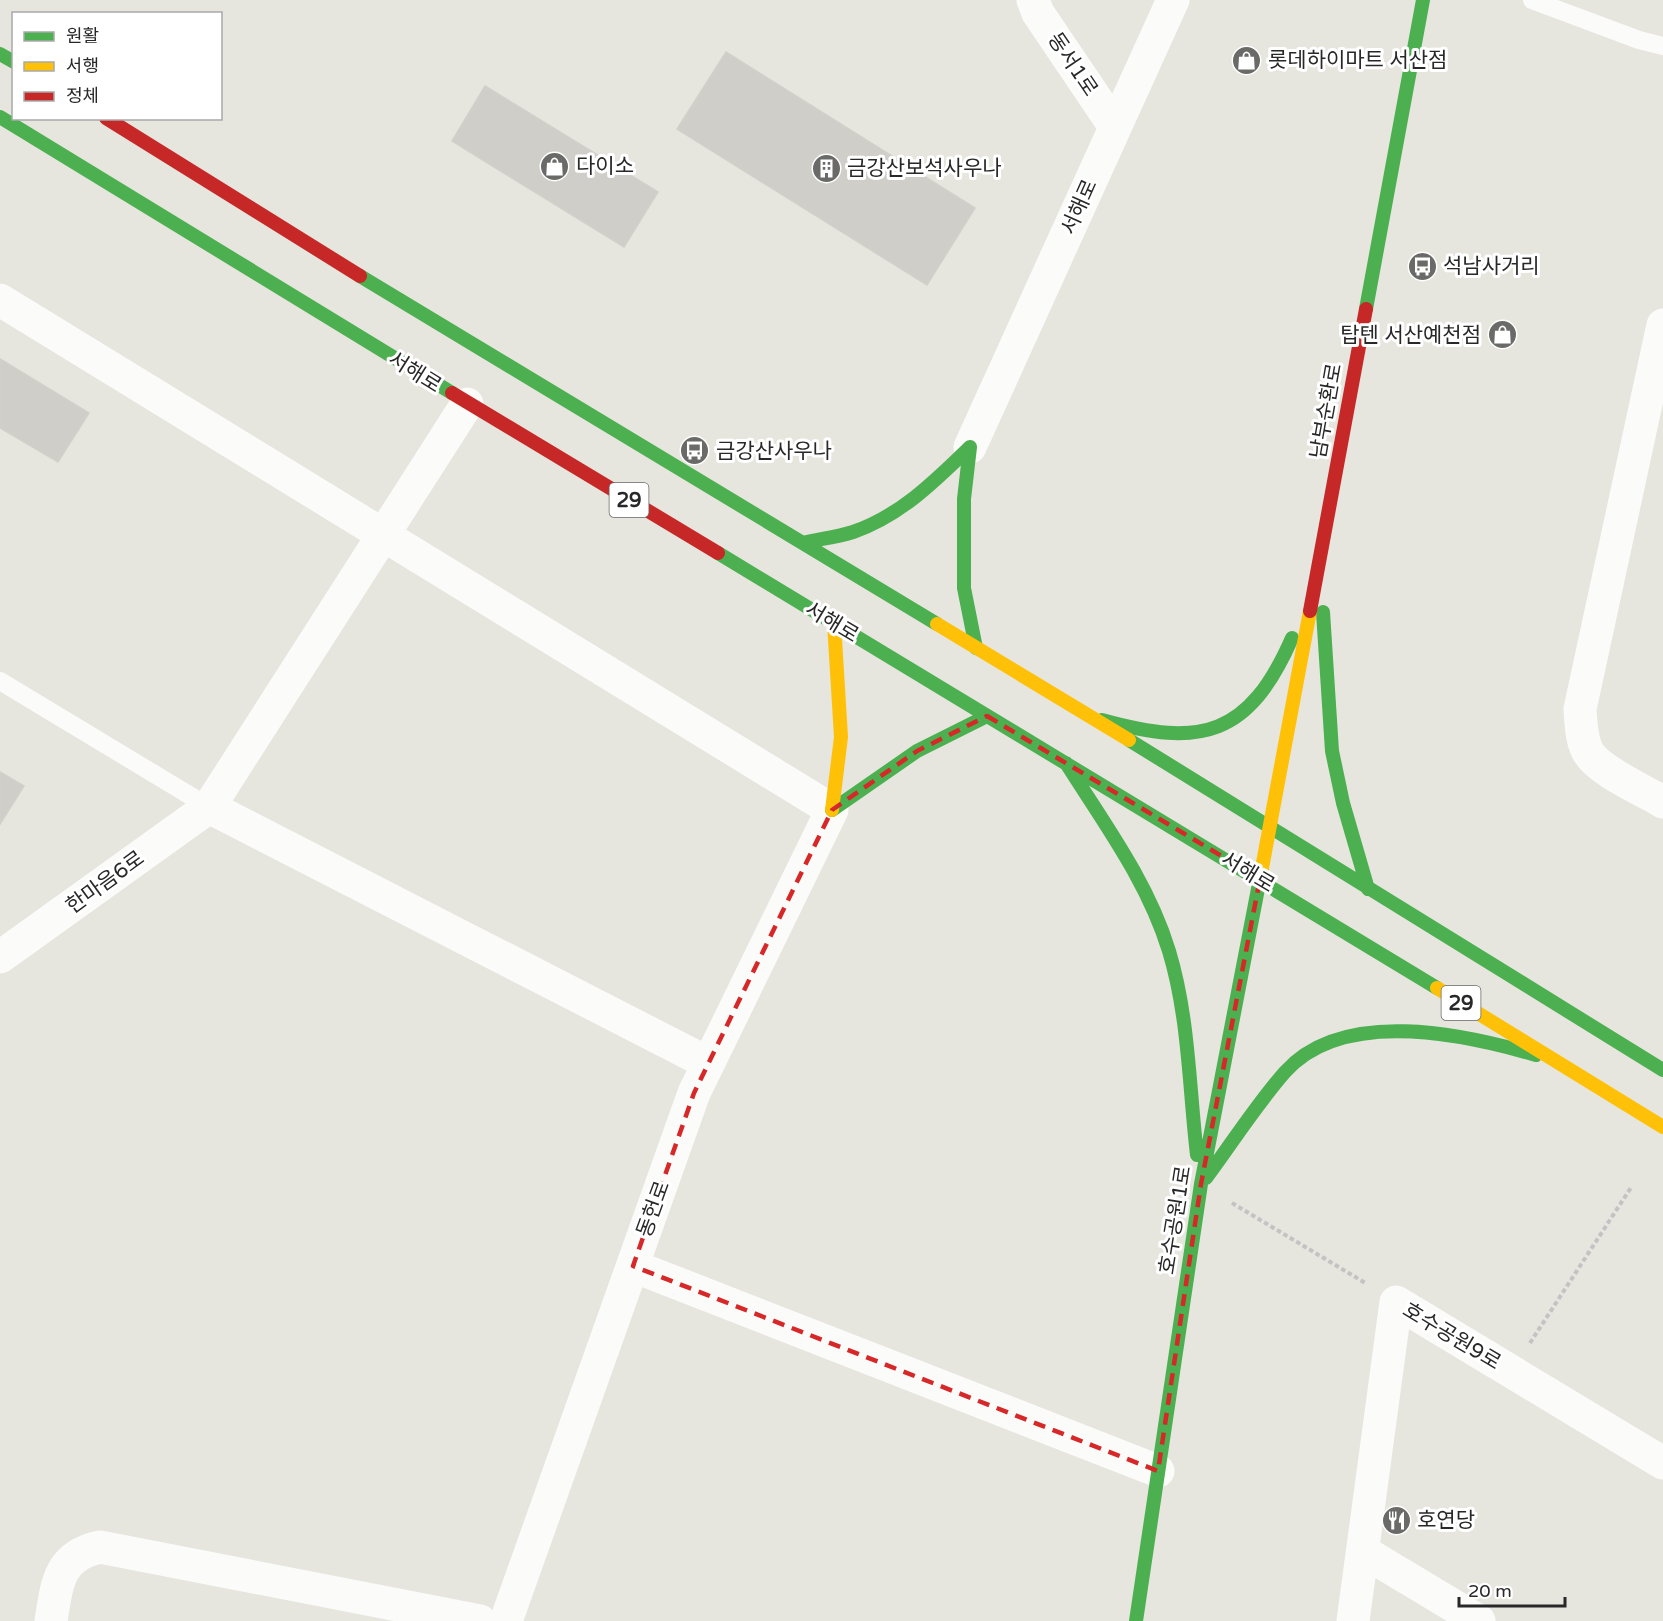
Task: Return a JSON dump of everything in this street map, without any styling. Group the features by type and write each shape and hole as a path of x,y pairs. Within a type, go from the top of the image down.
{"main road":[{"name":"남부순환로","path":"1270,829 1423,0"},
{"name":"서해로","path":"0,117 467,404 1260,879 1663,1127"},
{"name":"29","path":"109,120 385,291 1084,713 1663,1070"},
{"path":"803,543 853,532 890,516 905,507 970,447"},
{"path":"970,447 964,499 964,588 976,648"},
{"path":"1084,713 1122,726 1172,735 1211,730 1244,714 1272,683 1284,662 1308,586 1320,560"},
{"path":"1320,560 1327,714 1332,752 1345,812 1368,889"},
{"path":"832,810 839,764 841,726 834,623"},
{"path":"832,810 917,751 987,716"},
{"path":"1066,763 1141,887 1157,918 1169,952 1187,1050 1201,1184"},
{"name":"호수공원1로","path":"1136,1621 1201,1184 1270,829"},
{"path":"1201,1184 1286,1071 1302,1058 1336,1040 1386,1033 1446,1035 1499,1043 1557,1061"}],"street":[{"name":"동서1로","path":"1033,0 1038,13 1115,127"},
{"name":"서해로","path":"970,447 1173,0"},
{"path":"0,300 832,810"},
{"path":"1663,325 1580,710 1582,735 1588,753 1605,767 1663,802"},
{"path":"467,404 209,807 708,1063"},
{"name":"한마음6로","path":"0,957 209,807"},
{"name":"동헌로","path":"506,1621 694,1093 832,810"},
{"path":"633,1266 1158,1471"},
{"name":"호수공원9로","path":"1353,1621 1396,1302 1663,1463"},
{"path":"51,1621 61,1573 83,1550 100,1546 480,1621"},
{"path":"1364,1552 1479,1621"}],"lane":[{"path":"1532,0 1639,40 1663,46"},
{"path":"0,681 209,807"}],"path":[{"path":"1201,1184 1396,1302"},
{"path":"1511,1371 1632,1186"}],"highlighted area":[{"path":"987,716 1260,879 1201,1184 1158,1471 633,1266 694,1093 832,810 917,751"}],"building":[{"name":"금강산보석사우나","path":"726,52 975,208 927,285 677,129"},
{"name":"다이소","path":"485,86 658,192 624,247 452,141"},
{"path":"0,359 89,413 58,462 0,428"},
{"path":"0,772 24,786 0,824"}],"traffic: fast":[{"path":"1366,309 1423,0"},
{"path":"0,54 12,61"},
{"path":"0,117 452,393"},
{"path":"360,276 937,624"},
{"path":"970,447 964,499 964,588 976,648"},
{"path":"803,543 853,532 886,517 930,485 970,447"},
{"path":"718,553 1437,988"},
{"path":"1323,612 1332,751 1343,803 1368,889"},
{"path":"1102,720 1137,729 1168,733 1195,732 1218,726 1239,714 1258,696 1276,671 1292,638"},
{"path":"832,810 917,751 987,716"},
{"path":"1129,740 1663,1070"},
{"path":"1066,763 1137,877 1169,951 1185,1027 1197,1155"},
{"path":"1136,1621 1201,1184 1262,868"},
{"path":"1206,1178 1285,1072 1309,1052 1339,1039 1371,1033 1405,1031 1475,1040 1536,1055"}],"traffic: slow":[{"path":"1262,868 1310,611"},
{"path":"832,810 841,737 834,623"},
{"path":"937,624 1129,740"},
{"path":"1437,988 1663,1127"}],"traffic: jam":[{"path":"109,120 360,276"},
{"path":"1310,611 1366,309"},
{"path":"452,393 718,553"}],"place":[{"name":"롯데하이마트 서산점","path":"1247,60"},
{"name":"다이소","path":"555,166"},
{"name":"금강산보석사우나","path":"826,168"},
{"name":"석남사거리","path":"1422,266"},
{"name":"탑텐 서산예천점","path":"1502,335"},
{"name":"금강산사우나","path":"695,451"},
{"name":"호연당","path":"1396,1520"}]}
